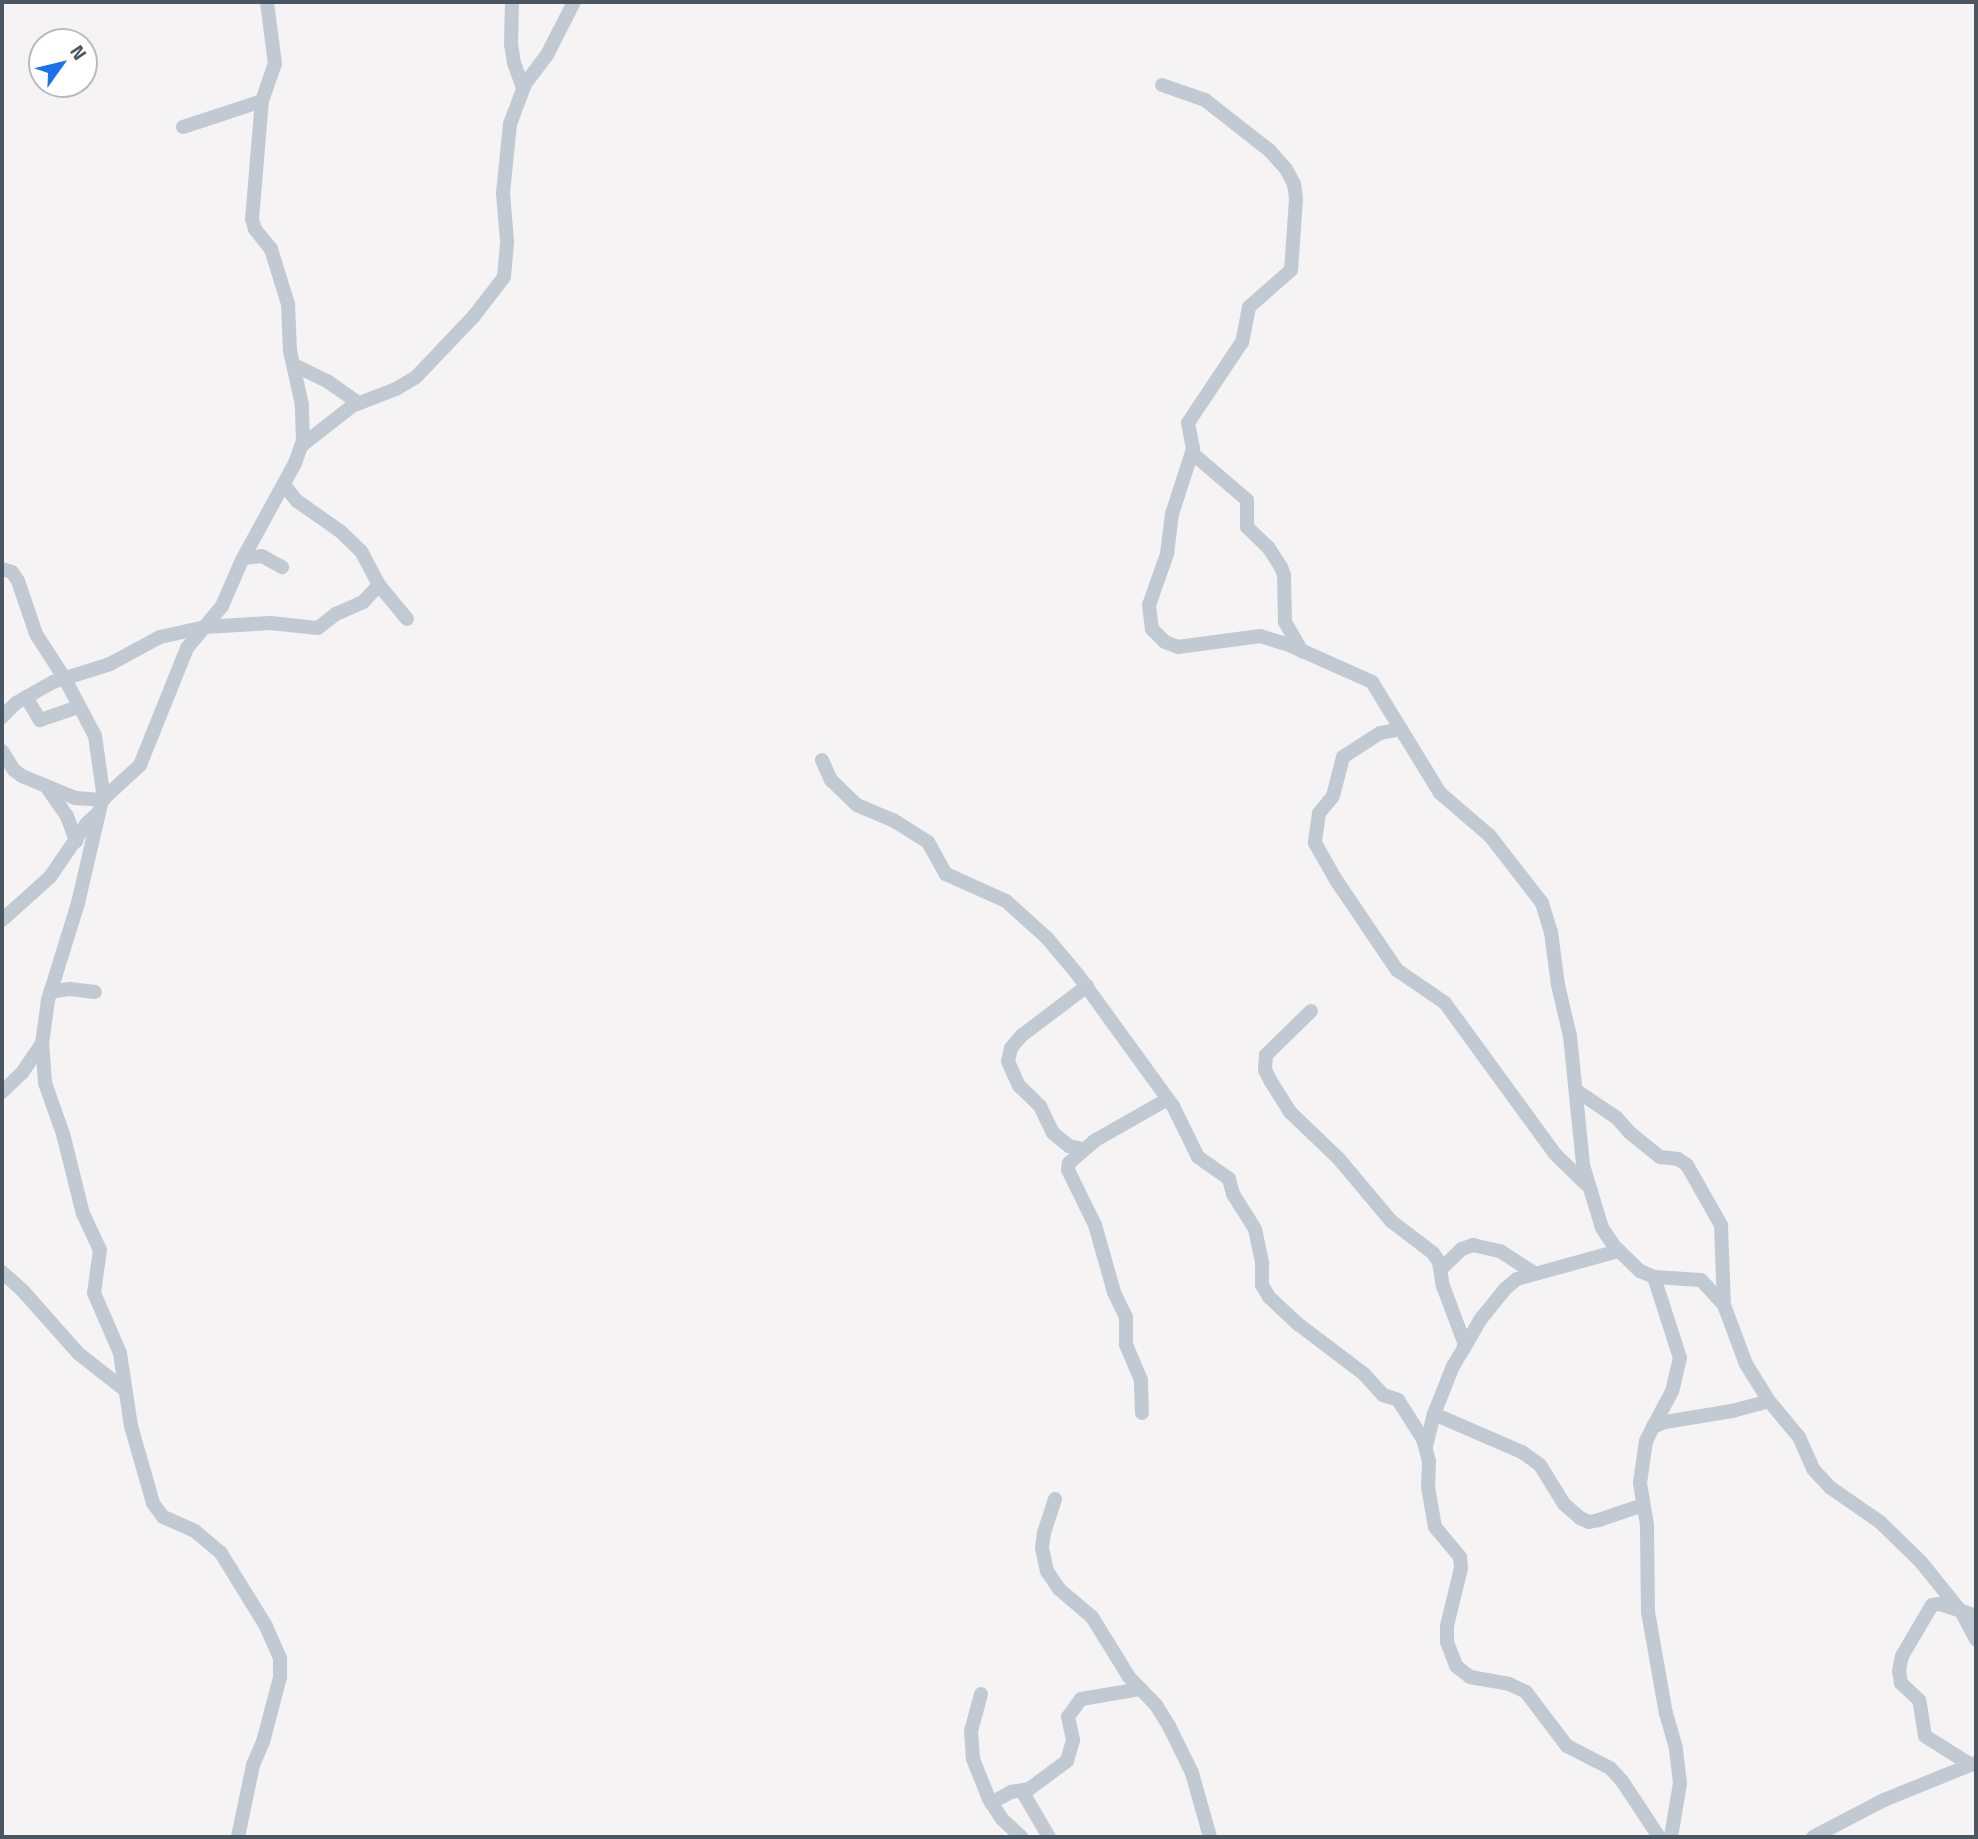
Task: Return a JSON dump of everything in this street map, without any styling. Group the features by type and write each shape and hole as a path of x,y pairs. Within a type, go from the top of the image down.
{"street":[{"path":"2,920 50,877 102,804 140,765 187,648 222,606 301,446 302,405 290,351 288,304 271,249 255,229 252,219 262,101 275,64 267,2"},
{"path":"512,2 511,44 514,63 523,88"},
{"path":"301,446 359,403 396,389 416,377 474,316 504,277 507,241 503,193 510,124 523,88 547,55 574,2"},
{"path":"1163,85 1205,100 1269,150 1286,169 1294,184 1296,200 1291,270 1249,307 1242,342 1189,420 1192,453 1171,514 1167,554 1149,605 1153,629 1165,642 1178,647 1211,644 1248,635 1269,638 1368,678 1440,793 1490,836 1542,903 1553,944 1577,1091 1581,1154 1598,1220 1619,1251 1640,1271 1654,1277 1701,1280 1724,1305"},
{"path":"183,127 262,101"},
{"path":"294,365 327,381 359,403"},
{"path":"1192,453 1247,500 1247,527 1268,547 1281,567 1284,575 1285,622 1303,652"},
{"path":"284,485 296,501 340,531 361,551 379,584 407,619"},
{"path":"244,558 262,556 282,567"},
{"path":"2,569 12,572 18,581 36,634 65,678 95,736 102,804 78,903 50,992 42,1044 45,1083 63,1134 83,1214 100,1250 94,1293 120,1353 141,1468 153,1503 163,1517 195,1531 221,1553 266,1626 280,1658 281,1676 263,1742 253,1765 238,1837"},
{"path":"2,717 26,697 65,678 110,664 160,637 205,627 288,623 317,628 336,614 363,602 379,584"},
{"path":"26,697 40,720 78,707"},
{"path":"1401,729 1380,733 1343,757 1333,796 1319,813 1315,843 1336,880 1397,970 1445,1003 1555,1154 1580,1175 1589,1188"},
{"path":"2,751 13,771 75,799 102,804"},
{"path":"822,760 831,779 857,805 893,820 928,842 946,874 991,892 1018,910 1047,938 1087,986 1168,1099 1178,1114 1195,1152 1229,1179 1233,1194 1250,1219 1262,1263 1262,1285 1269,1297 1298,1324 1364,1374 1383,1395 1522,1452 1540,1465 1564,1504 1580,1518 1599,1520 1643,1505"},
{"path":"45,785 68,816 76,841"},
{"path":"1083,1149 1069,1146 1053,1133 1040,1106 1019,1086 1008,1061 1011,1048 1021,1036 1087,986"},
{"path":"50,992 70,989 94,992"},
{"path":"1311,1011 1266,1055 1265,1070 1269,1080 1290,1112 1339,1159 1391,1221 1433,1253 1441,1269 1464,1348"},
{"path":"2,1092 22,1073 42,1044"},
{"path":"1577,1091 1618,1118 1629,1132 1663,1159 1678,1159 1687,1165 1721,1225 1724,1305 1746,1364 1769,1401 1799,1437 1813,1469 1831,1488 1880,1522 1912,1552 1969,1614 1976,1639"},
{"path":"1142,1413 1141,1380 1126,1344 1126,1317 1114,1292 1095,1225 1070,1179 1069,1163 1083,1149 1145,1109 1168,1099"},
{"path":"1441,1269 1462,1249 1473,1245 1500,1251 1534,1273"},
{"path":"1619,1251 1534,1273 1517,1279 1505,1289 1474,1329 1449,1374 1433,1415 1426,1446 1435,1527 1460,1558 1461,1568 1447,1626 1447,1642 1456,1666 1470,1677 1509,1684 1526,1692 1567,1746 1610,1768 1659,1837"},
{"path":"2,1272 23,1291 79,1354 125,1390"},
{"path":"1654,1277 1680,1358 1672,1392 1648,1434 1641,1472 1647,1525 1648,1612 1666,1714 1676,1748 1680,1783 1671,1837"},
{"path":"1653,1427 1769,1401"},
{"path":"1402,1404 1426,1446"},
{"path":"1055,1499 1047,1516 1043,1541 1047,1571 1059,1589 1092,1617 1121,1665 1162,1714 1186,1759 1210,1837"},
{"path":"1969,1614 1940,1604 1928,1609 1902,1656 1899,1676 1904,1687 1919,1700 1925,1736 1974,1764"},
{"path":"991,1803 1011,1792 1022,1791 1047,1777 1070,1757 1073,1740 1068,1717 1081,1699 1141,1689"},
{"path":"981,1694 972,1723 972,1746 981,1784 991,1803 1021,1837"},
{"path":"1812,1837 1911,1787 1974,1764"},
{"path":"1022,1791 1049,1837"},
{"path":"1636,1803 1644,1837"}]}
